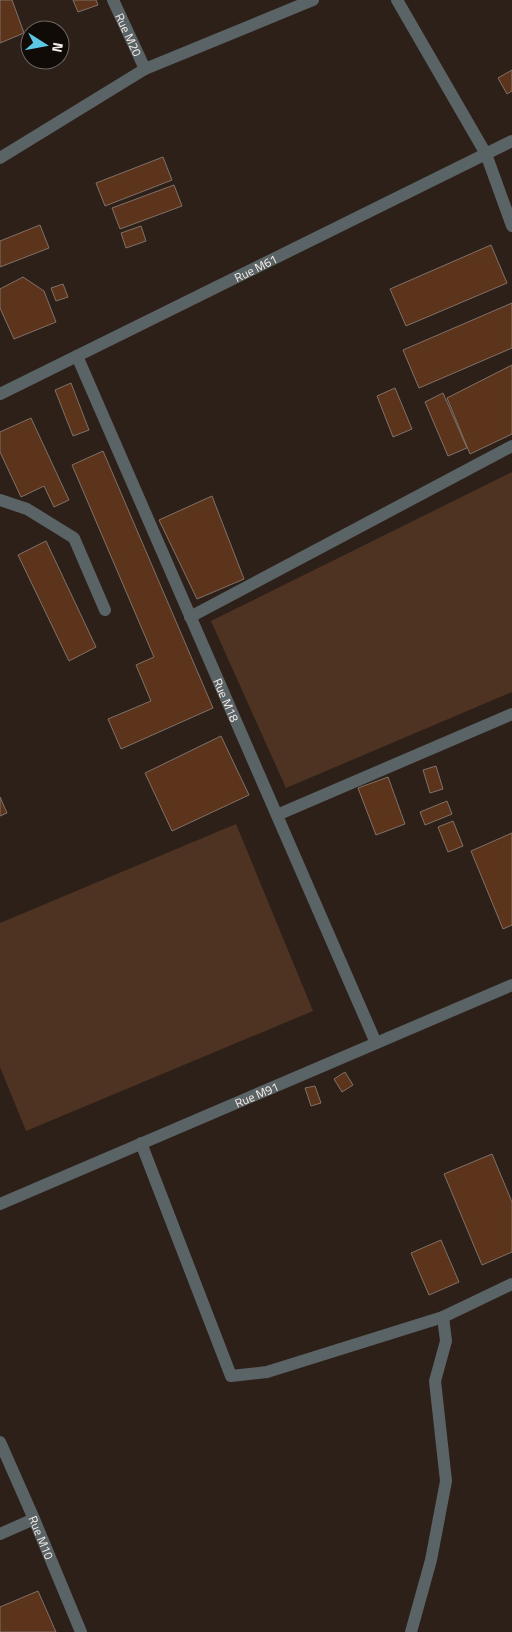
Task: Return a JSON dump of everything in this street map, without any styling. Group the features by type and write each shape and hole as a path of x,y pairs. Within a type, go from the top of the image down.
{"street":[{"name":"Rue M20","path":"113,0 145,69"},
{"path":"0,158 145,69 313,0"},
{"path":"397,0 486,154 512,226"},
{"name":"Rue M61","path":"0,394 512,141"},
{"name":"Rue M18","path":"77,356 376,1043"},
{"path":"190,617 512,446"},
{"path":"0,500 27,509 74,538 105,610"},
{"path":"277,815 512,714"},
{"name":"Rue M91","path":"0,1204 512,986"},
{"path":"141,1143 231,1376 267,1372 443,1317 512,1284"},
{"path":"411,1632 431,1560 446,1481 435,1380 446,1341 443,1317"},
{"name":"Rue M10","path":"0,1442 81,1632"},
{"path":"0,1534 34,1518"}],"shaded area":[{"path":"512,472 512,692 286,788 211,621"},
{"path":"236,824 313,1011 26,1131 0,1067 0,923"}],"building":[{"path":"0,0 12,0 20,22 20,35 0,43"},
{"path":"73,0 96,0 98,5 78,12"},
{"path":"512,70 512,91 507,94 498,78"},
{"path":"163,157 172,180 105,206 96,183"},
{"path":"174,185 182,206 120,229 112,208"},
{"path":"40,225 49,248 0,267 0,241"},
{"path":"141,226 146,241 126,248 121,233"},
{"path":"491,245 507,283 406,326 390,289"},
{"path":"23,277 44,291 56,322 14,339 0,308 0,289"},
{"path":"63,284 68,297 56,301 51,288"},
{"path":"512,303 512,348 419,388 403,350"},
{"path":"512,365 512,434 470,454 447,398"},
{"path":"71,383 89,430 73,436 55,390"},
{"path":"395,388 412,429 393,437 377,396"},
{"path":"443,393 467,448 448,456 425,402"},
{"path":"31,418 69,500 54,507 44,486 21,497 0,452 0,432"},
{"path":"103,451 213,708 121,749 108,719 151,701 136,665 154,657 72,465"},
{"path":"212,496 244,579 197,599 159,520"},
{"path":"46,541 96,647 69,661 18,555"},
{"path":"221,736 249,795 172,831 145,773"},
{"path":"436,766 443,789 430,793 423,770"},
{"path":"388,777 405,824 376,835 358,788"},
{"path":"0,797 7,813 0,816"},
{"path":"447,801 452,814 425,825 420,812"},
{"path":"453,821 463,846 448,852 438,827"},
{"path":"512,833 512,925 503,929 471,851"},
{"path":"345,1072 353,1085 342,1092 334,1079"},
{"path":"315,1086 321,1103 311,1106 305,1088"},
{"path":"492,1154 512,1202 512,1252 482,1265 444,1174"},
{"path":"441,1240 459,1282 429,1295 411,1253"},
{"path":"38,1591 56,1632 0,1632 0,1607"}]}
